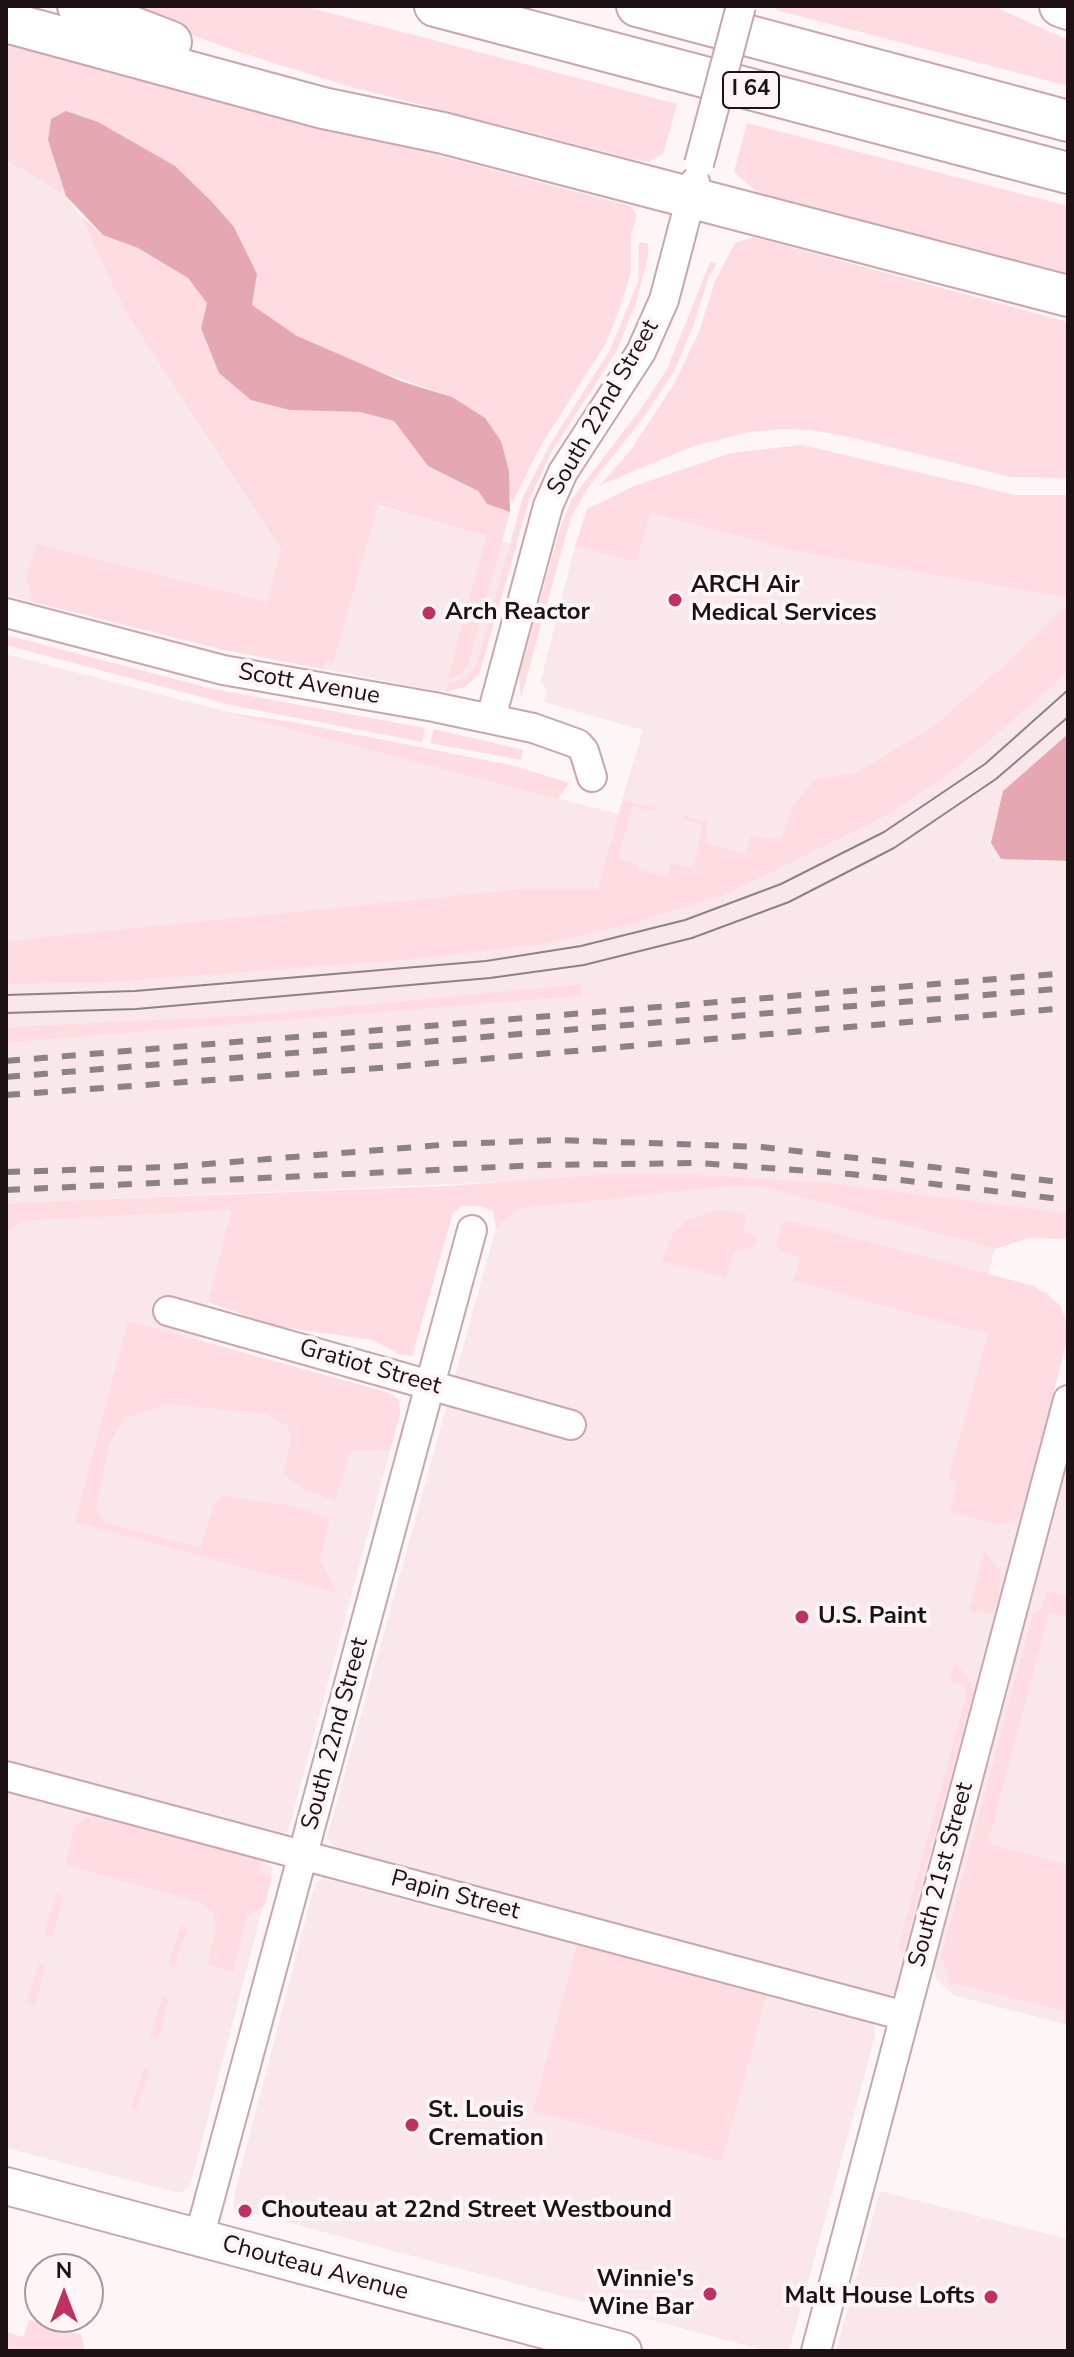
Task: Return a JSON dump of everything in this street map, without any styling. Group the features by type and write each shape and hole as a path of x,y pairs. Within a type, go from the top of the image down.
{"highway":[{"path":"78,6 231,63 443,133"},
{"name":"I 64","path":"435,6 1068,173"},
{"name":"I 64","path":"637,6 1068,121"},
{"path":"1060,6 1068,9"},
{"path":"6,22 323,108 695,181 1068,296"}],"main road":[{"name":"Chouteau Avenue","path":"6,2186 623,2351"}],"street":[{"name":"South 22nd Street","path":"491,718 548,506 563,472 641,352 664,300 741,6"},
{"name":"Scott Avenue","path":"6,613 223,670 491,718 578,744 584,751 592,777"},
{"name":"South 22nd Street","path":"199,2238 472,1230"},
{"name":"Gratiot Street","path":"168,1311 571,1425"},
{"name":"South 21st Street","path":"816,2351 1068,1400"},
{"name":"Papin Street","path":"6,1776 905,2016"}],"shaded area":[{"path":"112,6 303,6 677,104 663,154 648,162 344,85 239,52"},
{"path":"777,6 993,6 1068,40 1068,86 776,10"},
{"path":"6,41 630,206 637,215 631,235 631,272 606,343 540,447 512,503 508,491 509,471 452,397 351,361 297,336 252,305 257,274 234,227 175,166 48,140 66,196 6,160"},
{"path":"66,111 98,122 175,166 211,201 234,227 257,274 252,305 297,336 403,382 452,397 485,418 501,441 509,471 510,512 487,504 478,491 428,466 394,421 360,412 290,410 251,400 219,373 201,328 207,303 188,278 138,248 103,235 66,196 48,140 51,119"},
{"path":"747,123 1068,206 1068,273 758,193 734,172"},
{"path":"6,160 66,196 258,472 517,545 480,671 474,680 465,687 438,691 225,650 6,595"},
{"path":"81,216 103,235 138,248 188,278 207,303 201,328 290,410 360,412 394,421 428,466 478,491 487,504 510,512 468,665 461,674 448,679 486,536 378,505 333,663 325,662 323,669 225,650 33,602 26,578 37,544 267,602 281,549 124,309"},
{"path":"753,237 1068,322 1068,478 1011,477 850,437 811,430 780,429 750,432 694,446 600,485 630,451 674,384 699,332 715,281 735,243"},
{"path":"639,242 648,244 648,256 636,303 616,352 553,449 529,500 480,671 465,687 445,692 448,684 466,678 476,666 523,497 549,446 610,350 638,282"},
{"path":"710,262 717,263 708,278 694,324 674,371 646,414 587,489 571,517 521,697 519,676 559,532 571,500 640,410 667,369"},
{"path":"802,445 1015,495 1068,495 1068,598 789,550 651,513 636,562 575,546 587,509 634,486 731,453"},
{"path":"651,513 789,550 1068,598 1068,603 1010,660 932,727 853,773 814,780 792,807 781,840 730,871 598,889 518,889 6,941 6,654 618,814 643,730 544,702 547,691 541,680 575,546 636,562"},
{"path":"1068,603 1068,672 1005,727 945,777 882,818 725,895 624,926 539,945 405,960 101,983 6,984 6,941 518,889 598,889 623,800 655,808 653,811 632,806 618,859 636,864 639,870 666,877 671,864 693,867 703,825 683,819 684,816 708,822 705,843 745,854 751,836 781,840 792,807 814,779 854,773 932,727 1010,660"},
{"path":"6,635 213,689 425,728 422,742 235,706 6,645"},
{"path":"1068,672 1068,734 1003,791 1034,862 1068,861 1068,1213 830,1183 689,1174 6,1203 6,1043 583,996 579,984 252,1015 6,1027 6,984 101,983 405,960 539,945 624,926 725,895 882,818 945,777"},
{"path":"224,712 293,722 515,766 569,783 558,799"},
{"path":"434,729 523,750 521,760 430,743"},
{"path":"1068,734 1068,861 1001,859 991,843 1003,791"},
{"path":"580,984 583,996 6,1043 6,1027 252,1015"},
{"path":"612,1174 689,1174 830,1183 1068,1213 1068,1239 1028,1238 995,1249 764,1187 733,1186 518,1209 496,1228 493,1211 479,1206 462,1206 453,1213 412,1356 399,1354 372,1340 275,1326 208,1302 231,1210 22,1221 6,1234 6,1203 447,1186"},
{"path":"733,1186 764,1187 995,1249 988,1274 1048,1293 1066,1318 1066,1346 894,1994 887,1996 336,1850 327,1838 496,1228 518,1209"},
{"path":"231,1210 199,1340 389,1393 399,1400 400,1413 292,1817 287,1832 276,1835 6,1762 6,1235 22,1221"},
{"path":"717,1210 747,1215 742,1233 757,1237 755,1246 734,1252 726,1278 662,1261 674,1231 687,1220"},
{"path":"790,1221 1034,1286 1061,1306 1068,1335 1022,1511 1016,1520 999,1525 950,1511 957,1482 948,1479 988,1334 793,1281 800,1257 778,1250 777,1243 781,1224"},
{"path":"128,1321 389,1393 399,1400 400,1413 390,1450 350,1451 335,1501 304,1489 283,1474 291,1441 288,1426 266,1414 166,1404 124,1418 109,1445 96,1508 104,1522 201,1548 214,1503 223,1496 288,1505 330,1518 320,1560 337,1593 75,1522"},
{"path":"1068,1458 1068,2025 953,1995 936,1979 934,1967"},
{"path":"984,1551 1000,1571 999,1597 991,1614 969,1610"},
{"path":"1046,1591 1068,1596 1068,1617 1049,1613 988,1843 1068,1865 1068,2022 1063,2021 1065,2011 948,1982 949,1974 941,1957 1033,1614 1042,1609"},
{"path":"955,1661 973,1686 973,1693 903,1951 898,1948 967,1692 963,1685 950,1681"},
{"path":"6,1791 259,1859 273,1868 190,2186 180,2193 6,2148"},
{"path":"90,1816 261,1860 259,1873 272,1876 265,1905 247,1916 233,1972 208,1965 216,1926 212,1912 202,1903 66,1865 74,1826"},
{"path":"323,1878 874,2024 875,2036 789,2351 767,2351 234,2208 235,2191 315,1884"},
{"path":"57,1893 63,1898 53,1936 49,1937 44,1933"},
{"path":"181,1925 187,1930 173,1969 168,1965"},
{"path":"577,1945 766,1996 722,2161 533,2111"},
{"path":"40,1962 45,1967 35,2005 31,2006 26,2002"},
{"path":"163,1996 169,2001 158,2039 155,2040 150,2035"},
{"path":"144,2067 150,2072 135,2111 131,2107"},
{"path":"880,2191 1068,2239 1068,2351 836,2351"},
{"path":"6,2332 23,2337 24,2333 74,2333 81,2335 85,2351 6,2351"}],"tram line":[{"path":"6,995 135,991 486,961 581,946 685,920 781,884 884,832 985,764 1068,690"},
{"path":"6,1013 136,1009 490,978 584,965 692,938 789,902 894,848 996,779 1068,717"}],"railway":[{"path":"6,1061 1068,973"},
{"path":"6,1077 1068,988"},
{"path":"6,1095 379,1068 1068,1008"},
{"path":"6,1172 170,1167 453,1144 559,1140 762,1147 1068,1183"},
{"path":"6,1190 541,1165 699,1163 850,1174 1068,1200"}],"place":[{"name":"ARCH Air Medical Services","path":"675,600"},
{"name":"Arch Reactor","path":"429,613"},
{"name":"U.S. Paint","path":"802,1617"},
{"name":"St. Louis Cremation","path":"412,2125"},
{"name":"Chouteau at 22nd Street Westbound","path":"245,2211"},
{"name":"Winnie's Wine Bar","path":"710,2294"},
{"name":"Malt House Lofts","path":"991,2297"}]}
